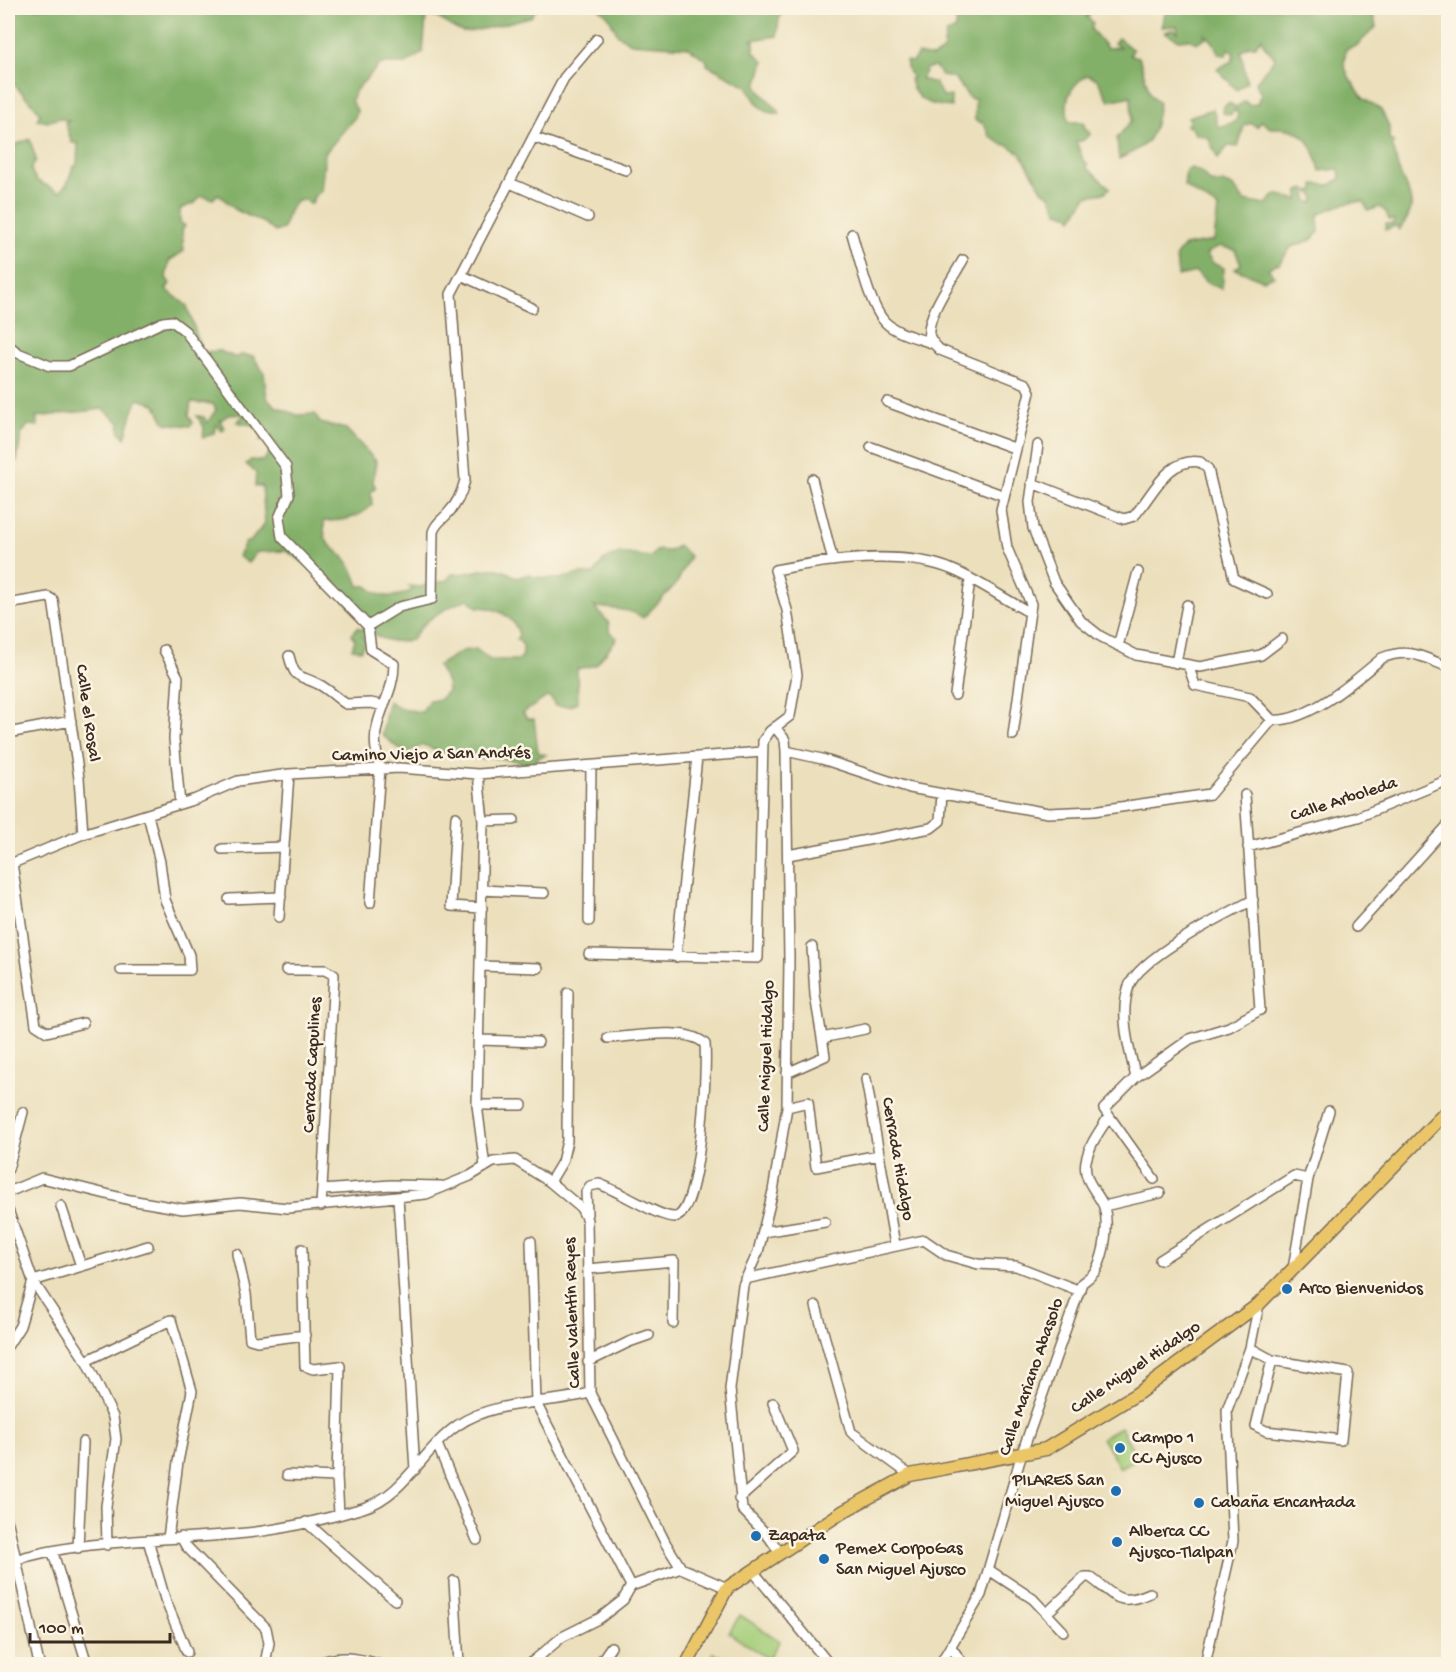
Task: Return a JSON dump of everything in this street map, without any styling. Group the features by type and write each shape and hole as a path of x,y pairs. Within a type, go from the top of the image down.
{"main road":[{"name":"Calle Miguel Hidalgo","path":"687,1665 727,1588 844,1511 910,1475 1046,1449 1140,1392 1259,1304 1449,1110"}],"street":[{"path":"368,626 399,607 432,599 436,524 448,514 461,494 465,480 451,294 564,78 597,39"},
{"path":"533,137 626,170"},
{"path":"510,183 588,217"},
{"path":"852,234 877,309 886,323 909,336 932,343 940,350 1026,384 1030,392 1002,495 1001,510 1007,548 1031,604 1013,735"},
{"path":"932,343 929,335 932,318 963,260"},
{"path":"460,274 532,308"},
{"path":"8,345 18,354 50,366 69,366 163,322 172,321 185,331 286,467 289,495 279,518 282,537 368,626 371,650 394,664 394,681 376,729 376,752 380,770 370,903"},
{"path":"887,402 1014,448"},
{"path":"1038,446 1032,483 1033,528 1054,582 1081,621 1118,646 1136,655 1200,667 1261,655 1282,639"},
{"path":"871,447 1002,495"},
{"path":"1032,483 1124,519 1134,516 1164,475 1178,464 1200,462 1208,469 1234,579 1267,594"},
{"path":"812,479 833,561"},
{"path":"589,954 758,958 763,741 790,716 796,675 787,610 775,570 833,561 895,560 931,563 953,570 1030,610"},
{"path":"1118,646 1138,572"},
{"path":"955,695 970,580"},
{"name":"Calle el Rosal","path":"8,604 51,598 71,721 83,834"},
{"path":"1176,663 1187,605"},
{"path":"164,650 178,677 174,739 180,804"},
{"path":"1188,665 1195,685 1250,697 1272,720 1286,722 1303,714 1382,658 1396,652 1413,652 1449,667"},
{"path":"289,656 293,672 303,680 320,684 346,704 371,703 384,706"},
{"path":"775,728 785,740 786,751 910,788 1048,813 1093,811 1210,794 1272,720"},
{"path":"8,733 71,721"},
{"name":"Calle Miguel Hidalgo","path":"780,1553 769,1537 742,1509 739,1498 730,1389 736,1326 745,1279 758,1252 763,1233 778,1169 787,1107 786,751"},
{"name":"Camino Viejo a San Andrés","path":"10,864 83,834 180,804 238,781 289,774 399,768 478,774 762,752"},
{"path":"676,957 697,757"},
{"path":"589,921 591,766"},
{"path":"279,917 289,774"},
{"path":"478,774 483,821 482,966 477,1105 485,1167"},
{"name":"Calle Arboleda","path":"1248,847 1358,817 1449,780"},
{"path":"788,855 931,828 940,821 942,794"},
{"path":"1160,1193 1104,1206 1094,1194 1085,1163 1107,1112 1136,1077 1190,1039 1229,1028 1260,1010 1245,795"},
{"path":"121,970 190,970 189,955 165,900 160,862 148,814"},
{"path":"456,817 451,906 482,908"},
{"path":"483,821 514,820"},
{"path":"1356,927 1449,825"},
{"path":"222,849 284,847"},
{"path":"10,864 36,1025 47,1032 82,1023"},
{"path":"482,890 544,894"},
{"path":"229,899 280,897"},
{"path":"1136,1077 1127,1032 1126,1004 1129,987 1134,977 1174,945 1253,900"},
{"path":"787,1073 825,1056 815,995 812,947"},
{"path":"482,966 538,968"},
{"name":"Cerrada Capulines","path":"286,970 325,970 334,975 321,1206"},
{"path":"550,1182 562,1162 567,1141 567,993"},
{"path":"822,1038 865,1029"},
{"path":"587,1220 586,1192 590,1186 598,1184 664,1214 676,1217 688,1206 696,1171 705,1044 697,1037 680,1034 608,1038"},
{"path":"480,1040 538,1042"},
{"name":"Cerrada Hidalgo","path":"866,1079 895,1245"},
{"path":"787,1107 808,1102 816,1167 879,1155"},
{"path":"477,1105 522,1105"},
{"path":"1293,1269 1308,1179 1329,1111"},
{"path":"8,1169 23,1112"},
{"path":"1107,1112 1154,1179"},
{"name":"Calle Valentín Reyes","path":"8,1192 42,1178 130,1200 183,1209 240,1203 288,1209 426,1194 493,1162 515,1160 550,1182 581,1209 587,1220 590,1393 626,1460 666,1544 681,1568"},
{"path":"1160,1260 1294,1176 1308,1179"},
{"path":"322,1190 391,1185 449,1185"},
{"path":"398,1197 414,1470"},
{"path":"61,1206 81,1266"},
{"name":"Calle Mariano Abasolo","path":"940,1665 981,1596 1022,1453 1083,1283 1096,1271 1106,1231 1104,1206"},
{"path":"8,1210 33,1281 87,1361 113,1417 116,1439 106,1506 107,1545"},
{"path":"763,1233 825,1222"},
{"path":"745,1279 924,1240 946,1255 978,1264 1016,1266 1080,1291"},
{"path":"531,1241 536,1403 631,1586"},
{"path":"33,1281 148,1246"},
{"path":"302,1249 304,1362 307,1368 339,1366 337,1477 339,1514"},
{"path":"237,1254 246,1294 250,1339 256,1341 305,1335"},
{"path":"588,1269 674,1261 673,1323"},
{"path":"8,1345 20,1326 33,1281"},
{"path":"1205,1665 1233,1541 1227,1410 1250,1348 1259,1304"},
{"path":"816,1306 851,1432 910,1475"},
{"path":"87,1361 171,1320 192,1391 178,1462 168,1538"},
{"path":"588,1362 629,1341 649,1335"},
{"path":"1250,1348 1272,1360 1348,1373 1341,1440 1266,1431 1257,1426 1272,1360"},
{"path":"12,1560 78,1548 168,1538 247,1533 306,1522 365,1507 386,1497 456,1426 474,1416 494,1409 590,1393"},
{"path":"739,1498 794,1451 773,1403"},
{"path":"78,1548 83,1442"},
{"path":"437,1444 477,1540"},
{"path":"287,1475 337,1477"},
{"path":"306,1522 395,1600"},
{"path":"8,1523 12,1560 39,1665"},
{"path":"181,1537 186,1546 266,1628 269,1643 265,1665"},
{"path":"148,1540 165,1599 187,1652"},
{"path":"53,1553 87,1665"},
{"path":"530,1665 562,1637 600,1618 623,1600 631,1586 681,1568 727,1588"},
{"path":"753,1570 829,1665"},
{"path":"989,1570 1033,1599 1063,1631"},
{"path":"1047,1613 1085,1577 1090,1577 1121,1600 1131,1601 1150,1593"},
{"path":"454,1581 459,1665"},
{"path":"598,1665 611,1647"},
{"path":"951,1647 963,1665"},
{"path":"318,1665 328,1659 378,1665"}],"green space":[{"path":"8,8 537,8 531,17 467,32 458,30 432,16 426,16 423,52 406,64 380,64 356,90 351,101 357,110 356,116 325,153 321,191 313,198 313,202 310,204 306,200 297,201 290,209 283,229 275,232 264,223 236,210 218,194 213,199 201,196 195,203 180,209 180,222 185,226 182,230 184,251 169,261 166,277 170,284 166,289 187,306 202,352 220,351 237,358 240,355 253,356 264,373 267,398 275,406 297,415 315,414 320,423 346,429 376,461 373,482 376,488 371,492 372,505 350,518 324,521 325,537 329,545 348,563 359,586 367,586 383,596 395,596 413,590 409,586 420,587 447,580 452,574 485,569 508,572 517,578 529,574 533,577 559,579 580,574 594,574 603,561 619,553 651,557 657,550 669,551 678,546 690,556 677,583 643,618 625,610 594,606 609,623 609,631 617,638 596,665 577,669 578,701 570,706 555,706 551,698 547,697 523,713 527,719 534,719 538,752 546,755 536,758 538,771 517,761 487,756 485,759 456,757 423,745 408,752 401,750 382,735 388,701 402,709 422,712 429,700 439,700 448,691 447,682 437,666 462,651 476,649 490,660 519,660 523,655 523,645 517,639 519,634 508,617 497,611 477,607 468,599 429,620 412,640 390,641 370,631 362,637 366,641 361,650 352,649 355,639 351,635 358,627 362,630 365,626 338,591 335,582 286,551 257,552 248,563 238,556 246,542 250,542 265,523 262,486 255,486 256,473 246,464 251,460 263,461 271,451 271,442 260,440 265,436 252,425 237,422 245,414 228,415 220,421 225,429 222,431 216,425 214,433 203,438 204,427 197,416 204,417 207,423 216,410 213,404 191,402 189,415 193,423 190,426 165,423 155,404 138,399 125,438 119,431 120,423 103,409 36,417 38,426 28,425 21,435 17,461 13,461 8,472 8,320 12,300 8,290 9,147 30,139 36,160 31,170 36,180 59,192 67,184 73,167 77,165 78,143 72,143 65,122 70,121 60,118 47,122 37,119 40,115 38,110 8,78"},
{"path":"599,8 785,8 779,19 777,36 751,40 754,41 754,52 764,61 757,86 780,114 763,109 747,86 707,65 707,61 688,47 631,43 618,35 608,16"},
{"path":"928,8 1086,8 1090,15 1086,16 1093,23 1091,29 1107,48 1120,47 1114,43 1118,38 1133,50 1130,55 1139,57 1150,94 1159,103 1155,125 1149,138 1138,149 1119,159 1117,138 1132,120 1131,96 1109,101 1097,79 1087,75 1076,84 1069,95 1067,114 1069,122 1083,122 1091,134 1082,141 1076,141 1083,160 1088,165 1086,167 1110,188 1104,193 1087,196 1072,219 1068,214 1058,212 1050,195 1043,191 1021,154 989,135 984,124 975,120 975,99 970,99 955,79 941,75 935,67 927,68 921,79 935,83 943,97 951,96 951,107 924,101 915,93 910,79 913,78 908,71 906,61 912,62 918,54 933,57 943,51 946,33 955,30 957,22 950,16 935,15"},
{"path":"1166,8 1367,8 1373,10 1376,27 1356,46 1346,49 1344,65 1363,98 1381,110 1389,126 1389,140 1394,142 1392,145 1397,165 1411,205 1410,213 1399,230 1396,226 1385,230 1386,224 1393,224 1394,220 1389,220 1386,212 1379,207 1368,211 1363,201 1345,203 1318,215 1319,232 1311,240 1291,247 1279,264 1268,269 1274,276 1263,280 1235,269 1241,264 1235,250 1219,246 1206,254 1214,264 1224,268 1222,289 1207,283 1196,272 1178,276 1176,256 1184,246 1214,241 1218,208 1184,186 1186,170 1192,168 1202,173 1210,182 1230,185 1237,190 1244,201 1265,205 1276,194 1298,200 1299,191 1305,189 1308,201 1313,203 1315,198 1308,190 1314,191 1314,184 1330,185 1340,179 1339,169 1320,171 1314,151 1305,138 1291,130 1270,128 1262,121 1257,127 1250,123 1244,126 1238,147 1228,146 1218,159 1208,137 1195,134 1192,128 1186,125 1190,122 1188,117 1213,109 1218,127 1235,122 1238,115 1236,110 1230,115 1223,113 1224,106 1229,103 1236,107 1245,101 1249,105 1257,104 1261,93 1255,83 1275,58 1263,44 1262,38 1255,46 1249,46 1241,52 1247,82 1237,90 1217,69 1232,61 1234,54 1229,49 1226,55 1219,54 1213,42 1205,34 1205,38 1196,43 1189,39 1179,40 1165,32 1174,29 1178,33 1177,26 1162,27"},
{"name":"Campo 1 CC Ajusco","path":"1120,1427 1138,1458 1120,1468 1102,1438"},
{"path":"740,1615 780,1641 768,1659 729,1633"},
{"path":"714,1653 739,1664 708,1664"}],"place":[{"name":"Arco Bienvenidos","path":"1287,1289"},
{"name":"Campo 1 CC Ajusco","path":"1120,1448"},
{"name":"PILARES San Miguel Ajusco","path":"1116,1491"},
{"name":"Cabaña Encantada","path":"1199,1503"},
{"name":"Zapata","path":"756,1536"},
{"name":"Alberca CC Ajusco-Tlalpan","path":"1117,1542"},
{"name":"Pemex CorpoGas San Miguel Ajusco","path":"824,1559"}]}
